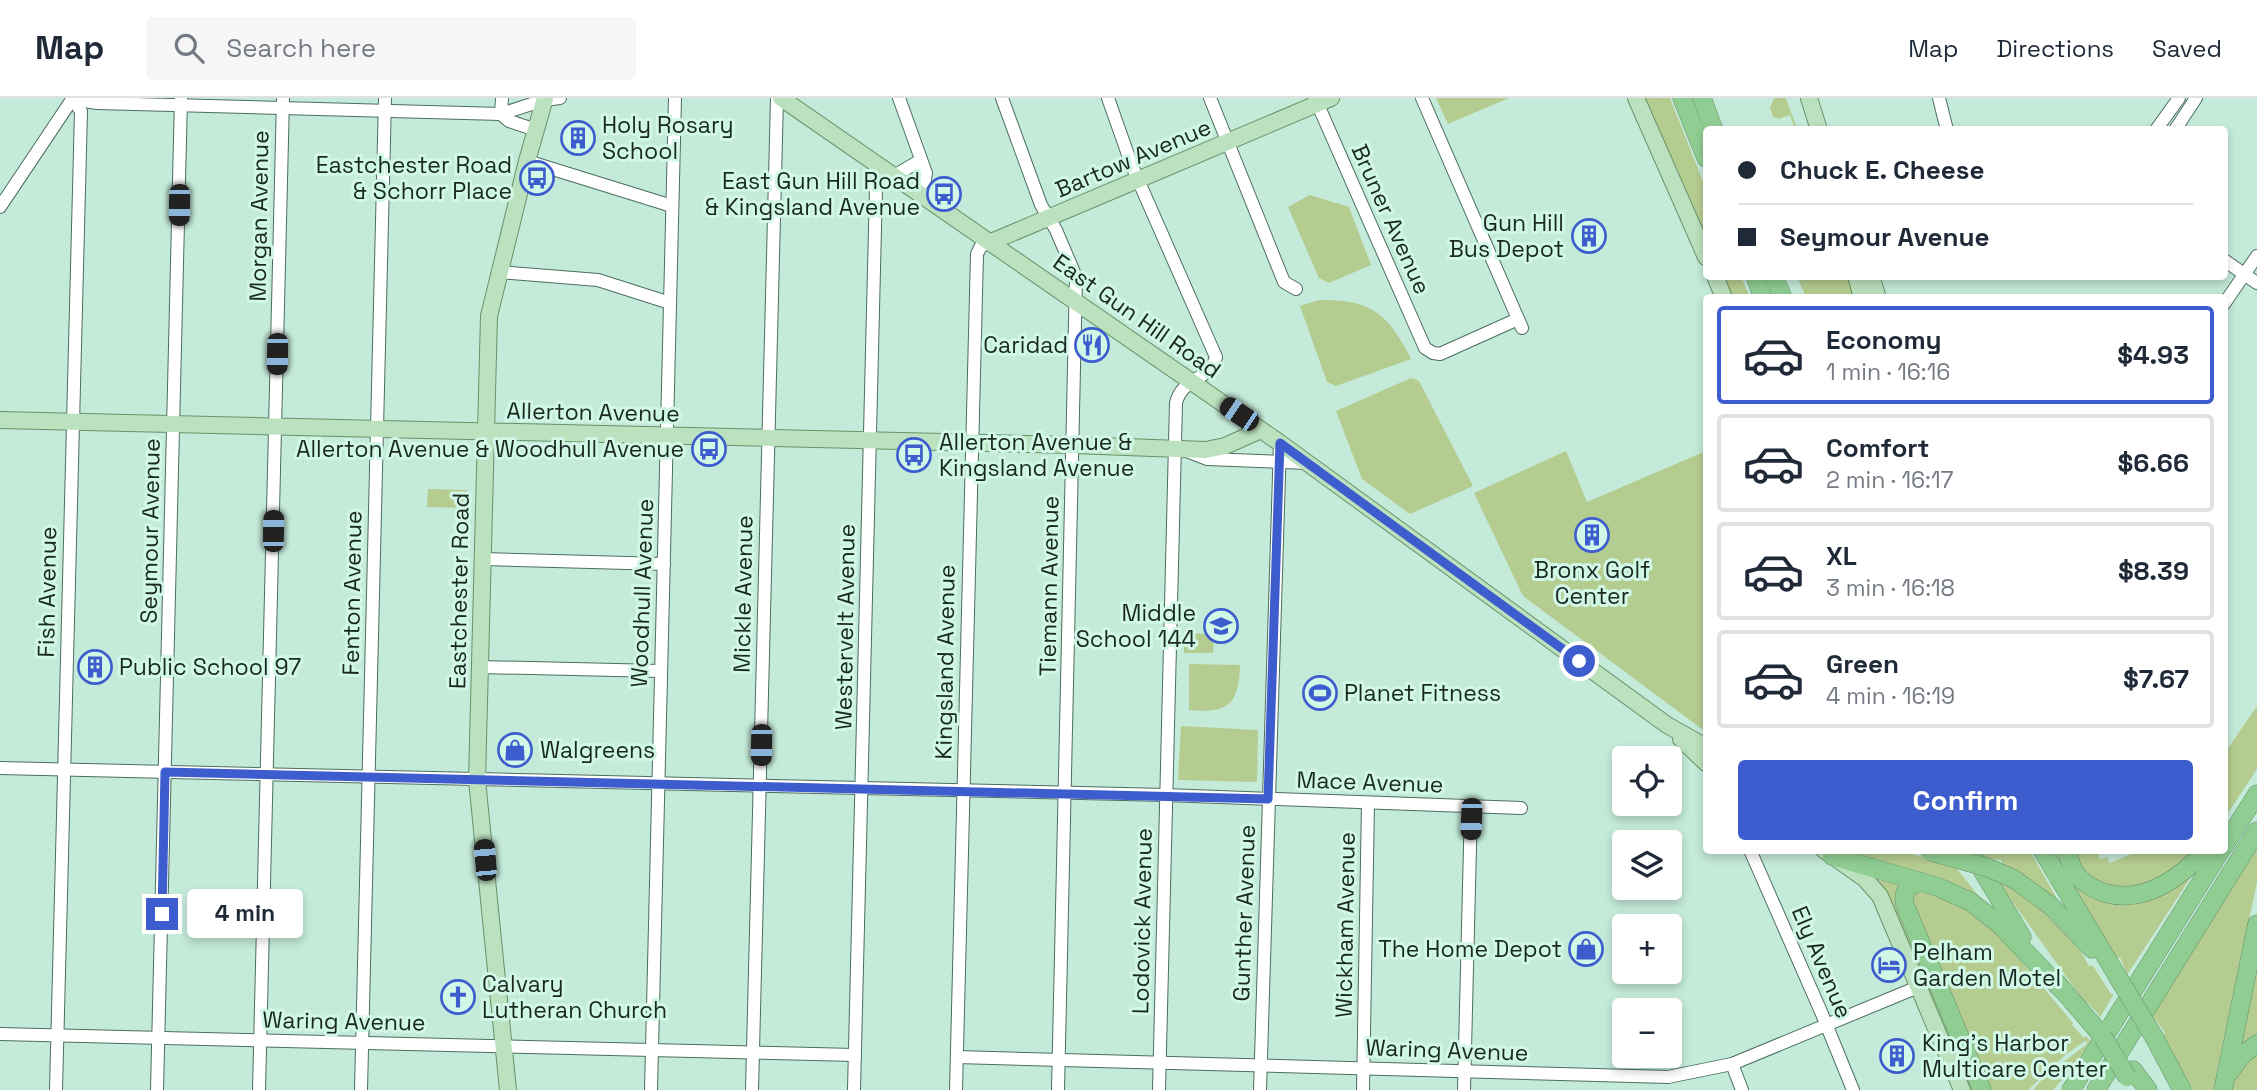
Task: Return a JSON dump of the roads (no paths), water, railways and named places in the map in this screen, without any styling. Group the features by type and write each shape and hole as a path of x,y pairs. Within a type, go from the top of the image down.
{"highway":[{"path":"1682,98 1703,150"},
{"path":"1702,98 1712,126"},
{"path":"2228,823 2256,794"},
{"path":"2228,840 2256,794"},
{"path":"2096,1090 2257,831"},
{"path":"1836,854 1954,893 1979,907 1999,924 2062,990 2103,1037 2132,1079 2148,1090"},
{"path":"1939,854 1989,868 2014,879 2051,906 2116,974"},
{"path":"1972,854 2021,936 2062,990"},
{"path":"2044,854 2154,1037 2182,1090"},
{"path":"2068,854 2074,871 2084,882 2103,892 2128,896 2147,893 2188,867 2202,854"},
{"path":"2071,1090 2218,854"},
{"path":"1922,882 1912,884 1906,890 1903,897 1905,905 1982,1090"},
{"path":"2224,1085 2257,924"},
{"path":"2224,1085 2238,1059 2257,1044"},
{"path":"2061,1090 2089,1061"}],"main road":[{"name":"East Gun Hill Road","path":"779,98 1077,300 1280,443 1667,726 1703,760"},
{"path":"1636,98 1703,250"},
{"path":"1801,98 1818,124"},
{"path":"1809,98 1818,124"},
{"name":"Eastchester Road","path":"508,1090 477,780 489,316 527,161 536,130 550,99"},
{"name":"Bartow Avenue","path":"991,242 1321,100"},
{"name":"Allerton Avenue","path":"0,420 1073,445 1180,450 1221,447 1261,430"},
{"name":"East Gun Hill Road","path":"1667,726 1703,745"},
{"path":"1833,854 1877,892 1962,1090"}],"street":[{"path":"0,207 73,98 97,103 385,104 501,114 550,99"},
{"name":"Fish Avenue","path":"56,1090 81,111 73,98"},
{"path":"501,114 502,98"},
{"name":"Woodhull Avenue","path":"651,1090 675,98"},
{"name":"Mickle Avenue","path":"752,1090 779,98"},
{"path":"899,98 926,173 925,180 917,191"},
{"name":"Tiemann Avenue","path":"1002,98 1041,205 1056,230 1076,277 1058,1090"},
{"path":"1108,98 1138,180 1216,357 1213,367 1192,381"},
{"path":"1210,98 1284,282 1296,289"},
{"name":"Bruner Avenue","path":"1321,100 1425,348 1440,354 1520,324 1422,98"},
{"path":"1939,98 1946,126"},
{"path":"2159,126 2179,98"},
{"path":"2178,126 2196,98"},
{"name":"Seymour Avenue","path":"158,1090 181,102"},
{"name":"Morgan Avenue","path":"259,1090 283,103"},
{"name":"Fenton Avenue","path":"361,1090 385,104"},
{"path":"501,114 509,121 536,130"},
{"path":"894,176 921,160"},
{"path":"527,161 672,206"},
{"name":"Westervelt Avenue","path":"854,1090 876,187 879,166"},
{"name":"Kingsland Avenue","path":"956,1090 977,254 981,246 991,242"},
{"path":"2228,298 2257,256"},
{"path":"2228,263 2257,283"},
{"path":"499,272 598,280 670,303"},
{"name":"Lodovick Avenue","path":"1159,1090 1166,795 1180,450 1178,396 1180,390 1192,381"},
{"name":"Gunther Avenue","path":"1260,1090 1280,443"},
{"name":"Allerton Avenue","path":"1180,450 1207,459 1307,463"},
{"path":"483,559 664,564"},
{"path":"480,667 660,671"},
{"name":"Mace Avenue","path":"0,768 1166,795 1521,808"},
{"name":"Wickham Avenue","path":"1363,1090 1368,803"},
{"path":"1464,1090 1471,806"},
{"name":"Ely Avenue","path":"1752,854 1853,1090"},
{"name":"Waring Avenue","path":"957,1057 1363,1067 1565,1075 1667,1083 1732,1064 1918,987"},
{"name":"Waring Avenue","path":"0,1034 855,1055"},
{"path":"1732,1064 1742,1090"},
{"path":"1564,1090 1565,1075"}],"place":[{"name":"Holy Rosary School","path":"578,138"},
{"name":"Eastchester Road & Schorr Place","path":"537,178"},
{"name":"East Gun Hill Road & Kingsland Avenue","path":"944,194"},
{"name":"Gun Hill Bus Depot","path":"1589,236"},
{"name":"Caridad","path":"1092,345"},
{"name":"Allerton Avenue & Woodhull Avenue","path":"709,449"},
{"name":"Allerton Avenue & Kingsland Avenue","path":"914,455"},
{"name":"Bronx Golf Center","path":"1592,535"},
{"name":"Middle School 144","path":"1221,626"},
{"name":"Public School 97","path":"95,667"},
{"name":"Planet Fitness","path":"1320,693"},
{"name":"Walgreens","path":"515,750"},
{"name":"The Home Depot","path":"1586,949"},
{"name":"Pelham Garden Motel","path":"1889,965"},
{"name":"Calvary Lutheran Church","path":"458,997"},
{"name":"King’s Harbor Multicare Center","path":"1897,1056"}]}
